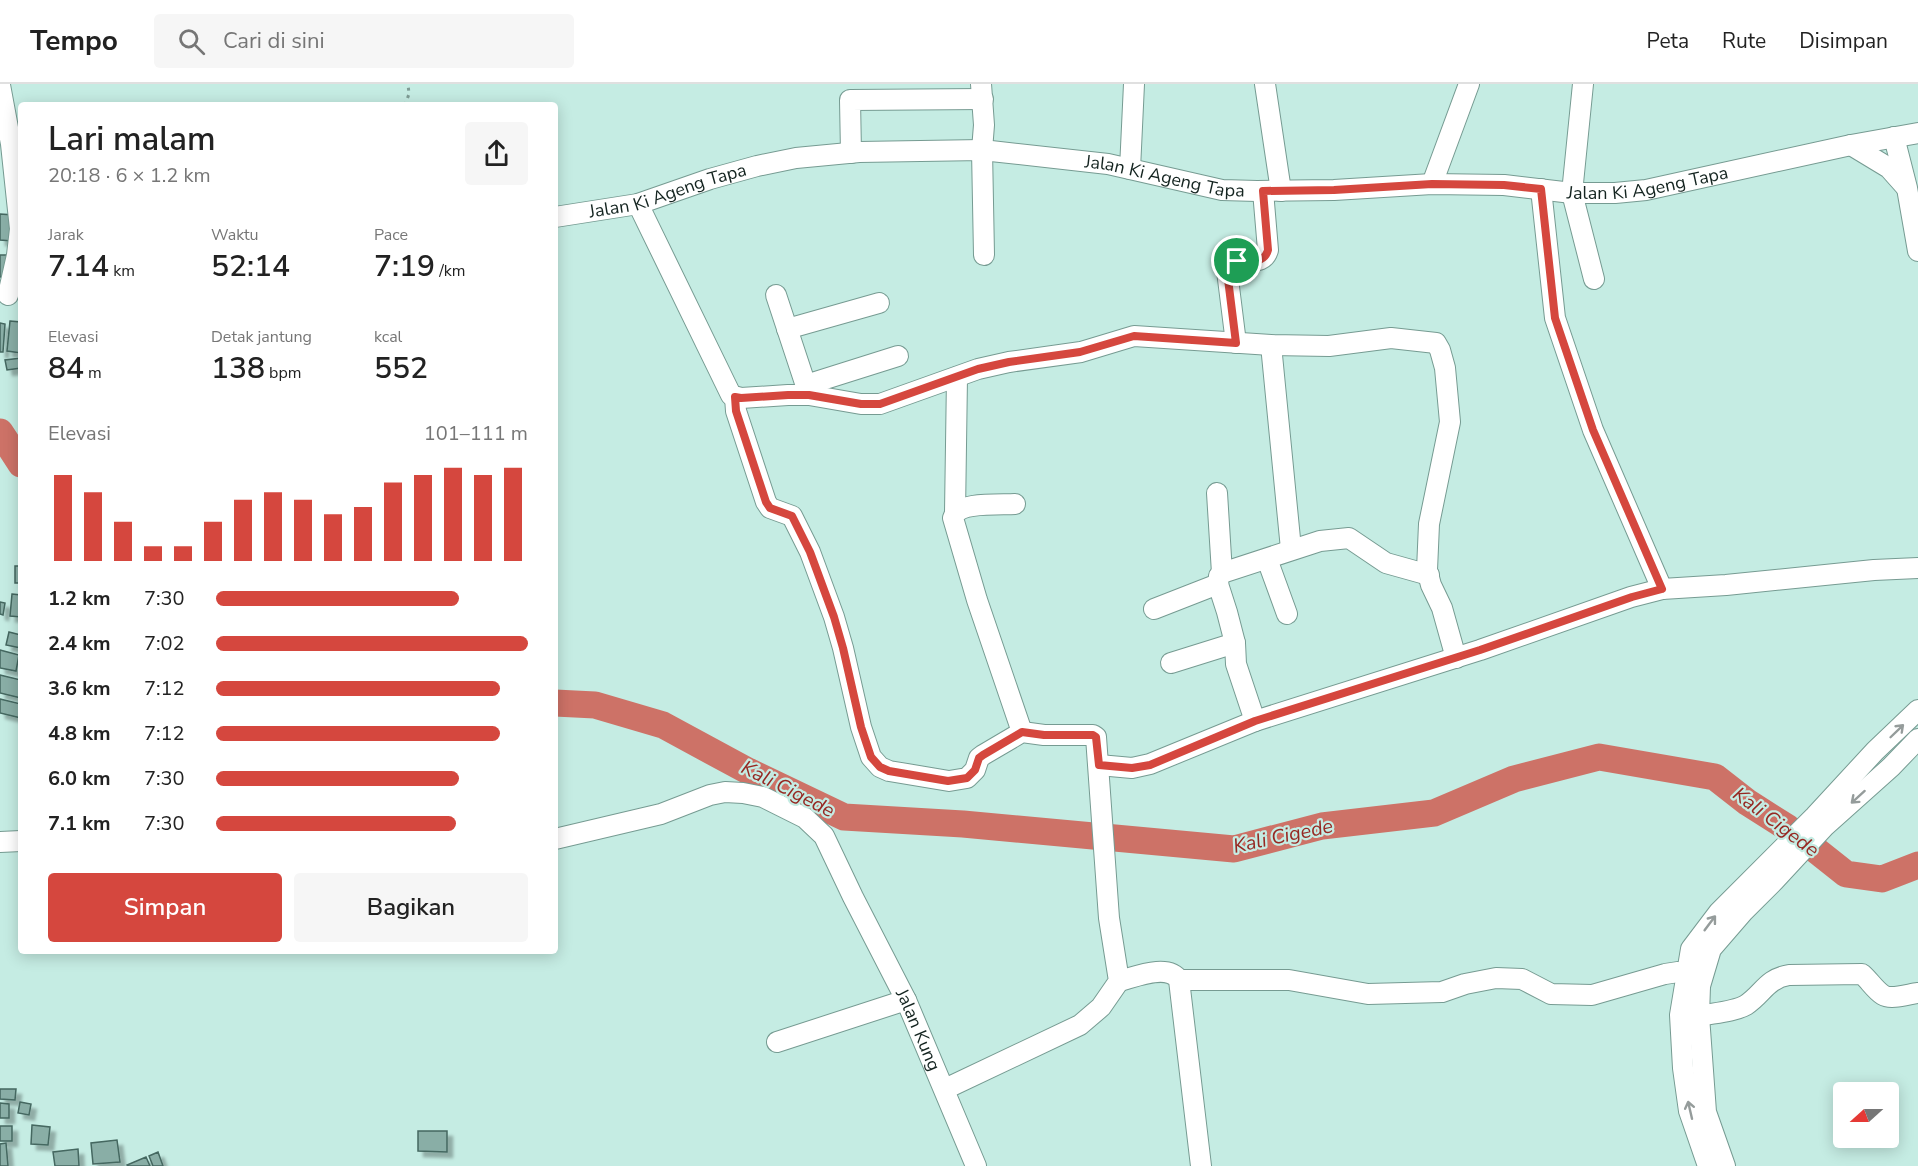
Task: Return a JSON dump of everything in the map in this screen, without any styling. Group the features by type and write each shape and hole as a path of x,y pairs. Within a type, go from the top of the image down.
{"street":[{"path":"1130,169 1134,84"},
{"path":"1236,343 1228,267 1237,261 1261,260 1266,257 1268,250 1272,191 1265,84"},
{"path":"1432,184 1469,84"},
{"path":"1584,84 1572,193 1594,279"},
{"path":"0,85 11,144 18,210"},
{"path":"851,153 850,92 982,92 984,255"},
{"name":"Jalan Ki Ageng Tapa","path":"558,217 638,204 710,179 757,166 796,158 851,153 982,150 1108,164 1222,190 1334,190 1432,184 1504,185 1572,193 1639,191 1851,145 1918,133"},
{"path":"1894,137 1907,188 1918,250"},
{"path":"1851,145 1889,168 1907,188"},
{"path":"1541,189 1555,318 1593,430 1662,589"},
{"path":"638,204 727,387 735,397 736,411 766,502 770,508 792,516 810,552 834,617 861,727 871,757 876,764 889,771 948,781 962,780 975,770 979,758 1022,732 1044,735 1095,735 1109,918 1119,981"},
{"path":"10,295 18,242"},
{"path":"776,295 807,390"},
{"path":"787,328 879,303"},
{"path":"807,390 861,404 880,404 957,377 1009,362 1080,352 1134,336 1271,345 1329,346 1390,338 1432,341 1438,346 1445,368 1450,422 1429,524 1427,551 1431,585 1442,609 1456,658"},
{"path":"1271,345 1292,549"},
{"path":"735,397 788,395 898,356"},
{"path":"957,377 955,513 953,518 977,600 1022,732"},
{"path":"1217,493 1220,579 1234,643 1236,664 1255,721"},
{"path":"955,513 967,506 1015,504"},
{"path":"1154,609 1267,559 1320,541 1349,538 1386,563 1429,576"},
{"path":"1267,559 1287,614"},
{"path":"1099,765 1132,768 1150,765 1255,721 1456,658 1632,597 1662,589 1918,568"},
{"path":"1171,663 1234,643"},
{"path":"1708,1166 1689,1111 1683,1068 1680,1015 1693,981 1710,948 1743,912 1768,875 1820,821 1875,751 1918,710"},
{"path":"1820,821 1891,768 1918,740"},
{"name":"Jalan Kung","path":"558,838 661,814 710,795 725,792 763,797 805,818 824,836 906,1000 976,1166"},
{"path":"0,842 18,841"},
{"path":"945,1089 1080,1025 1101,1007 1119,981 1163,971 1170,972 1179,980 1201,1166"},
{"path":"1179,980 1289,980 1368,994 1442,992 1496,978 1522,979 1551,994 1592,995 1678,972 1693,981 1699,1016 1706,1112 1725,1166"},
{"path":"1699,1016 1748,1004 1767,984 1780,976 1789,975 1862,974 1882,995 1888,997 1918,993"},
{"path":"777,1042 906,1000"}],"path":[{"path":"406,102 409,94 408,84"}],"building":[{"path":"0,214 14,215 12,241 0,240"},
{"path":"0,255 7,255 7,277 0,277"},
{"path":"10,321 18,322 18,353 7,351"},
{"path":"0,323 5,324 3,352 0,352"},
{"path":"18,358 18,368 7,370 5,360"},
{"path":"15,566 18,566 18,583 15,583"},
{"path":"12,594 18,595 18,617 10,616"},
{"path":"0,602 5,603 3,615 0,614"},
{"path":"9,632 18,634 18,647 6,645"},
{"path":"0,650 18,655 16,671 0,668"},
{"path":"0,675 18,679 18,697 0,693"},
{"path":"0,699 18,703 18,717 0,713"},
{"path":"0,1089 16,1089 15,1100 0,1099"},
{"path":"20,1102 31,1104 29,1115 18,1113"},
{"path":"0,1103 9,1104 9,1118 0,1118"},
{"path":"32,1125 50,1127 48,1145 31,1144"},
{"path":"0,1126 12,1126 12,1141 0,1141"},
{"path":"418,1131 447,1131 447,1152 418,1151"},
{"path":"117,1140 120,1162 93,1164 91,1143"},
{"path":"6,1143 8,1166 0,1166 0,1144"},
{"path":"78,1149 79,1166 55,1166 53,1152"},
{"path":"158,1152 163,1166 153,1166 149,1156"},
{"path":"146,1157 150,1166 127,1165"}],"waterway":[{"path":"0,432 18,459"},
{"name":"Kali Cigede","path":"558,703 595,705 663,725 748,771 844,817 963,824 1234,849 1322,826 1434,813 1514,779 1599,757 1715,777 1747,802 1788,828 1846,874 1882,879 1918,865"}],"route":[{"path":"1432,184 1504,185 1541,189 1555,318 1593,430 1662,589 1632,597 1480,650 1255,721 1150,765 1132,768 1099,765 1095,735 1044,735 1022,732 979,758 975,770 962,780 948,781 889,771 880,767 871,757 861,727 834,617 810,552 792,516 770,508 766,502 734,405 735,397 809,395 843,402 880,404 978,369 1009,362 1080,352 1113,340 1134,336 1236,343 1227,271 1228,267 1237,261 1261,260 1266,257 1268,250 1263,191 1334,190 1432,184"}]}
